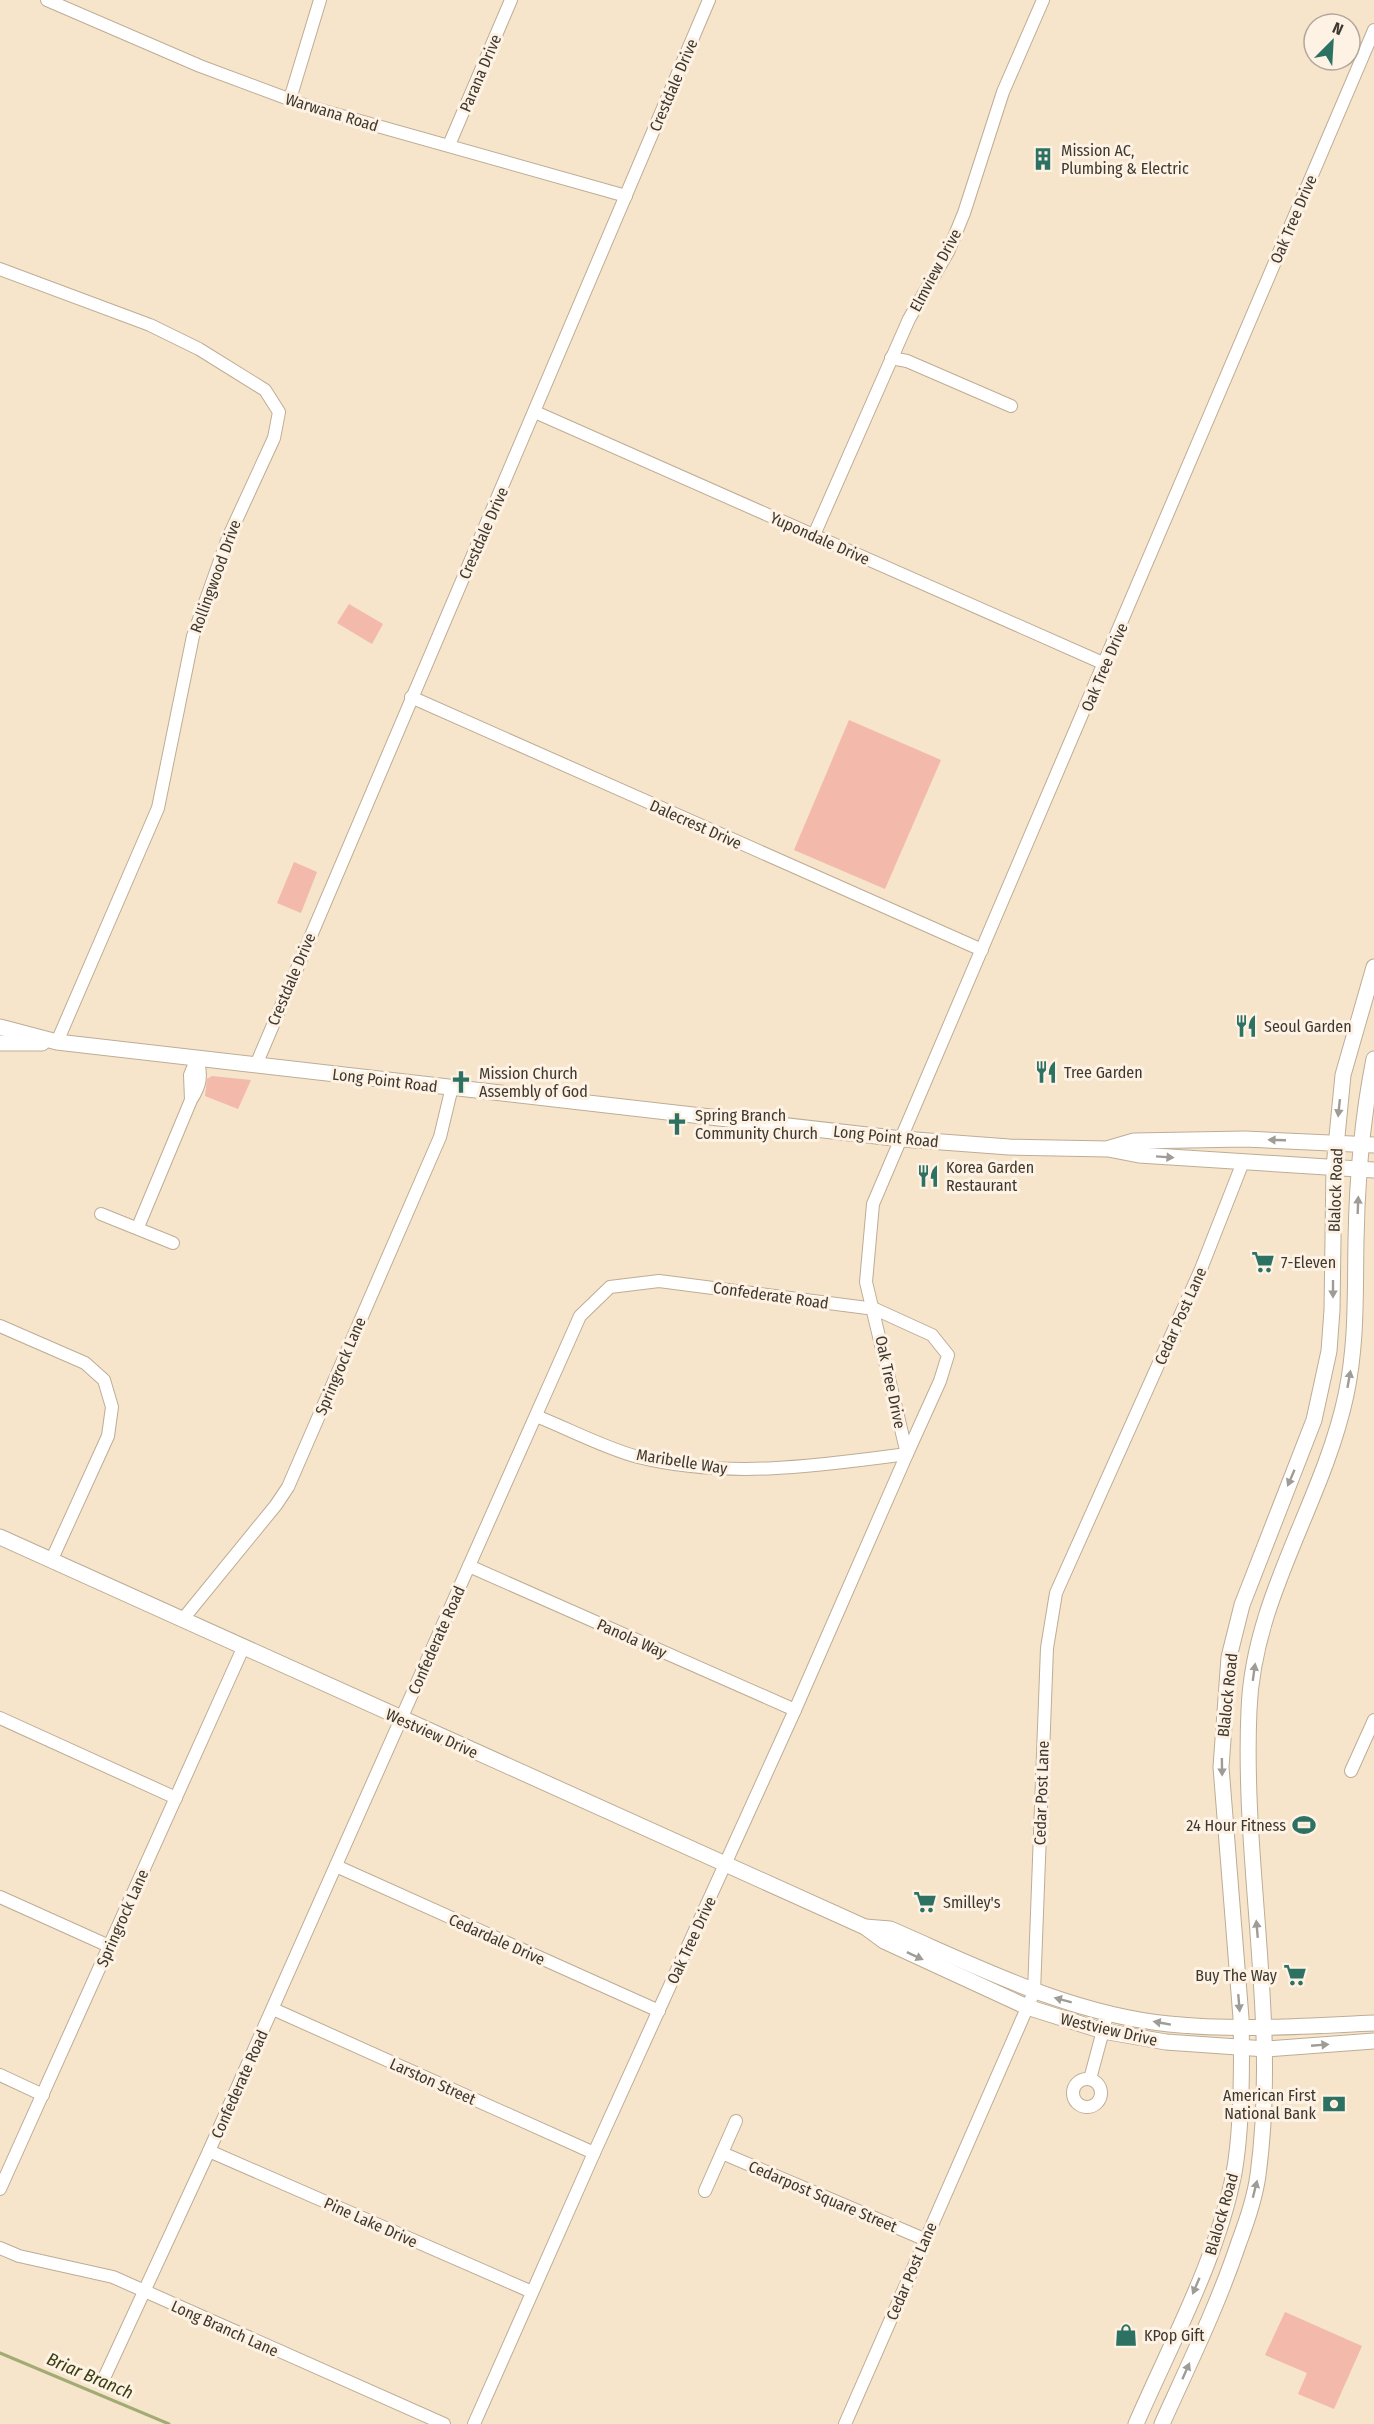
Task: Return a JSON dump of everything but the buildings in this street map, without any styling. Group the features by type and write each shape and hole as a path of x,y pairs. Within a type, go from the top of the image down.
{"main road":[{"name":"Blalock Road","path":"1136,2424 1198,2283 1224,2212 1236,2157 1241,2029 1221,1767 1229,1657 1242,1605 1314,1420 1329,1351 1332,1310 1334,1167 1343,1075 1374,968"},
{"name":"Long Point Road","path":"0,1027 57,1042 902,1139 1009,1147 1108,1149 1139,1155 1367,1170"},
{"name":"Long Point Road","path":"0,1044 57,1042"},
{"name":"Blalock Road","path":"1162,2424 1220,2295 1247,2219 1258,2176 1266,2029 1250,1847 1249,1708 1266,1611 1323,1471 1336,1431 1354,1351 1374,1059"},
{"name":"Long Point Road","path":"1108,1149 1134,1141 1245,1139 1367,1144"},
{"path":"1329,1351 1354,1351"},
{"path":"1279,1507 1302,1518"},
{"name":"Westview Drive","path":"0,1537 865,1927 884,1941 1027,2007 1103,2031 1167,2042 1266,2049 1374,2041"},
{"path":"1224,1707 1249,1708"},
{"path":"1227,1844 1250,1847"},
{"name":"Westview Drive","path":"865,1927 890,1929 1034,1992 1108,2012 1167,2024 1266,2029 1374,2023"},
{"path":"1224,2212 1247,2219"}],"street":[{"name":"Warwana Road","path":"47,0 200,66 290,99 626,196"},
{"path":"290,99 320,0"},
{"name":"Parana Drive","path":"449,145 511,0"},
{"name":"Crestdale Drive","path":"256,1065 710,0"},
{"name":"Elmview Drive","path":"814,535 909,319 948,252 964,213 1003,92 1043,0"},
{"name":"Oak Tree Drive","path":"907,1454 875,1309 866,1282 873,1204 1374,30"},
{"name":"Rollingwood Drive","path":"0,269 150,325 199,350 265,390 279,412 274,438 228,538 193,636 158,808 57,1042"},
{"path":"891,358 907,361 1011,406"},
{"name":"Yupondale Drive","path":"536,412 1105,664"},
{"name":"Dalecrest Drive","path":"411,697 982,950"},
{"path":"138,1227 190,1100 199,1089 201,1072 197,1058"},
{"name":"Springrock Lane","path":"183,1619 288,1487 440,1137 452,1088"},
{"name":"Cedar Post Lane","path":"845,2424 1034,1992 1047,1648 1056,1593 1201,1269 1243,1162"},
{"path":"101,1214 173,1243"},
{"name":"Confederate Road","path":"105,2376 273,2009 580,1316 610,1287 659,1281 875,1309"},
{"name":"Oak Tree Drive","path":"474,2424 795,1710 940,1381 948,1354 932,1335 875,1309"},
{"path":"0,1326 85,1362 104,1380 112,1407 108,1436 52,1560"},
{"name":"Maribelle Way","path":"536,1416 637,1456 717,1470 808,1467 907,1454"},
{"name":"Panola Way","path":"469,1566 795,1710"},
{"name":"Springrock Lane","path":"0,2189 244,1646"},
{"path":"0,1718 176,1798"},
{"path":"1351,1771 1374,1720"},
{"name":"Cedardale Drive","path":"336,1866 659,2011"},
{"path":"0,1898 109,1946"},
{"name":"Larston Street","path":"273,2009 594,2153"},
{"path":"1090,2079 1108,2012"},
{"path":"0,2075 43,2095"},
{"path":"705,2191 736,2121"},
{"name":"Pine Lake Drive","path":"209,2151 532,2292"},
{"name":"Cedarpost Square Street","path":"722,2153 924,2239"},
{"name":"Long Branch Lane","path":"0,2248 19,2256 113,2277 444,2424"}],"shaded area":[{"path":"349,604 383,624 372,644 337,623"},
{"path":"849,720 941,760 885,889 794,850"},
{"path":"294,862 317,872 301,913 277,903"},
{"path":"212,1076 251,1080 238,1109 205,1096 207,1079"},
{"path":"1285,2312 1362,2346 1334,2409 1298,2394 1307,2373 1265,2355"}],"waterway":[{"name":"Briar Branch","path":"0,2353 169,2424"}],"place":[{"name":"Mission AC, Plumbing & Electric","path":"1043,159"},
{"name":"Seoul Garden","path":"1246,1026"},
{"name":"Tree Garden","path":"1046,1072"},
{"name":"Mission Church Assembly of God","path":"461,1082"},
{"name":"Spring Branch Community Church","path":"677,1124"},
{"name":"Korea Garden Restaurant","path":"928,1176"},
{"name":"7-Eleven","path":"1263,1262"},
{"name":"24 Hour Fitness","path":"1304,1825"},
{"name":"Smilley's","path":"925,1902"},
{"name":"Buy The Way","path":"1295,1975"},
{"name":"American First National Bank","path":"1334,2104"},
{"name":"KPop Gift","path":"1126,2335"}]}
